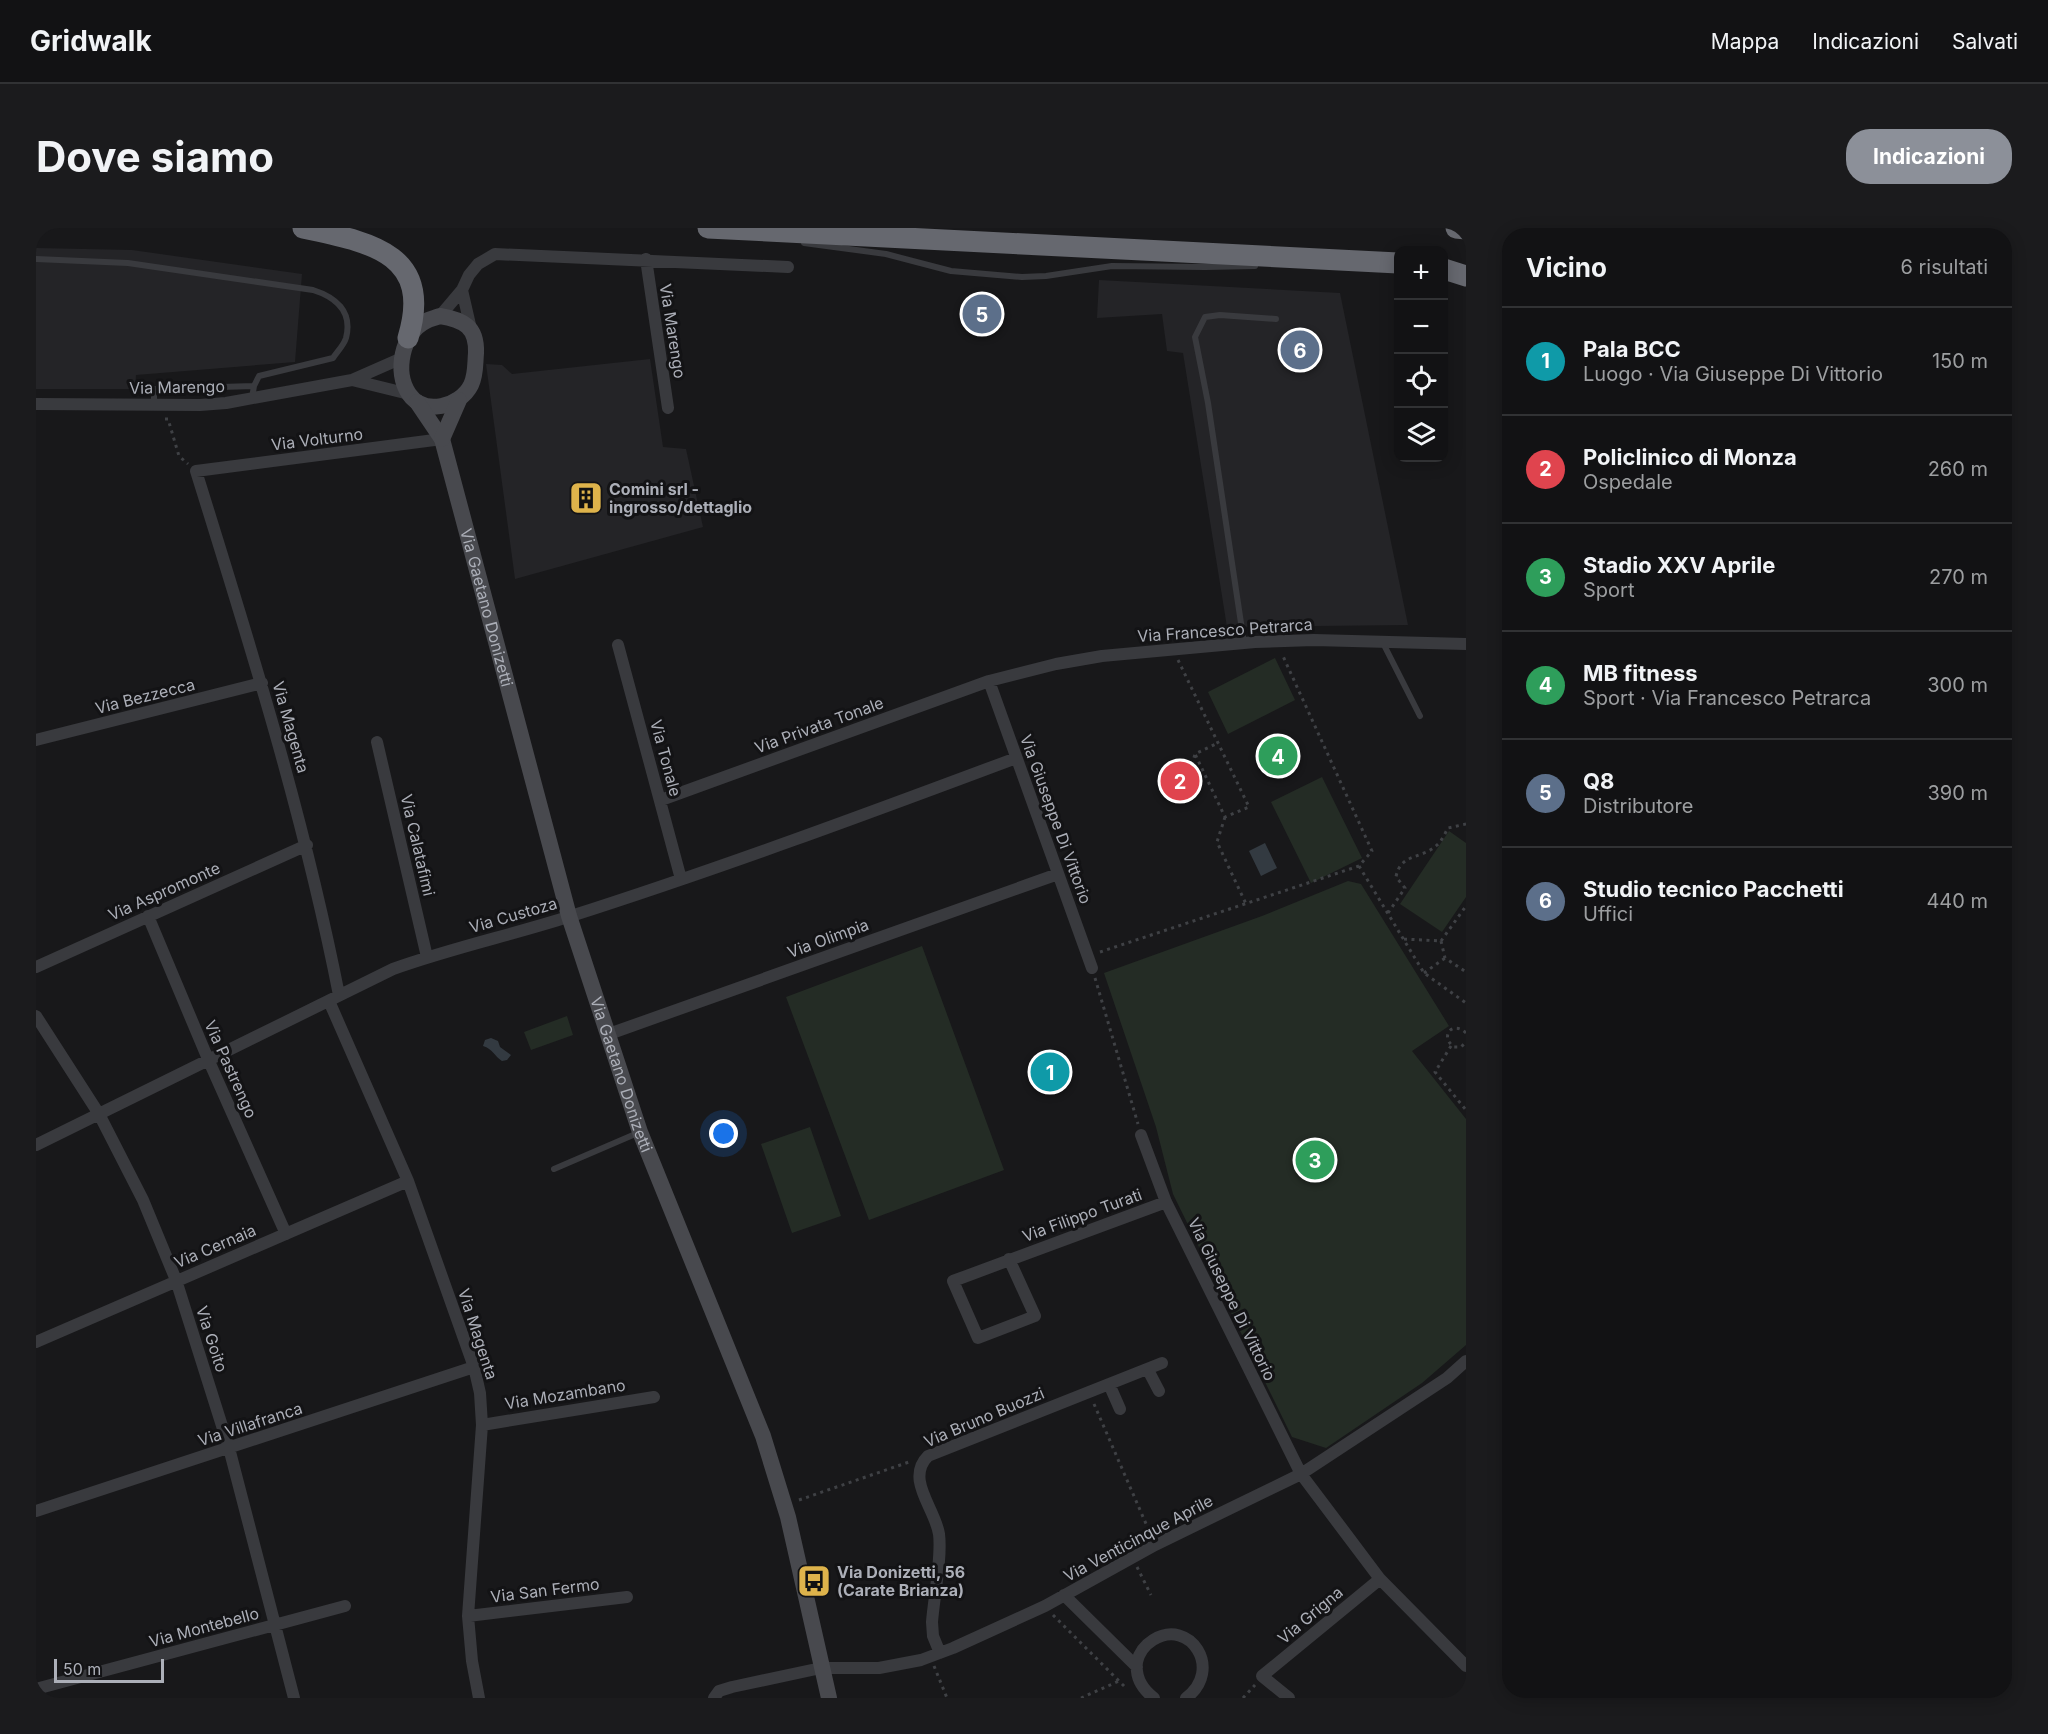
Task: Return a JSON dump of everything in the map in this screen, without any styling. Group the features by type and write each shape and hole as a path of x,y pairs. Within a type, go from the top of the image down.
{"highway":[{"path":"303,228 357,240 384,251 398,261 413,291 415,307 414,319 405,348"},
{"path":"708,228 1394,263"},
{"path":"1456,228 1466,228"},
{"path":"1448,267 1466,266"},
{"path":"1448,269 1466,276"}],"street":[{"name":"Via Marengo","path":"440,316 462,290 469,275 478,264 495,254 788,267"},
{"name":"Via Marengo","path":"646,259 668,408"},
{"path":"442,439 459,400 470,386 475,371 476,341 462,290"},
{"path":"459,400 444,406 430,407 413,398 404,383 405,348 426,320 440,316 463,322 471,329"},
{"name":"Via Marengo","path":"352,380 405,348"},
{"name":"Via Marengo","path":"36,404 200,405 253,392 352,380 413,398"},
{"name":"Via Gaetano Donizetti","path":"413,398 442,439 569,916 640,1132 763,1436 785,1505 829,1698"},
{"name":"Via Volturno","path":"196,471 442,439"},
{"name":"Via Magenta","path":"196,471 262,683 307,845 334,998 408,1181 474,1367 480,1393 482,1425 468,1616 472,1661 479,1698"},
{"name":"Via Francesco Petrarca","path":"988,681 1056,664 1172,648 1314,640 1466,644"},
{"name":"Via Tonale","path":"618,645 681,879"},
{"name":"Via Privata Tonale","path":"661,800 988,681"},
{"name":"Via Giuseppe Di Vittorio","path":"988,681 1090,962"},
{"name":"Via Bezzecca","path":"36,740 262,683"},
{"name":"Via Calatafimi","path":"377,741 427,957"},
{"name":"Via Custoza","path":"36,1145 393,969 569,916 681,879 1016,758"},
{"name":"Via Aspromonte","path":"36,967 307,845"},
{"name":"Via Olimpia","path":"609,1034 1058,874"},
{"name":"Via Pastrengo","path":"148,916 208,1059 286,1234"},
{"name":"Via Goito","path":"36,1016 99,1114 143,1200 176,1280 229,1448 294,1698"},
{"name":"Via Giuseppe Di Vittorio","path":"1141,1135 1166,1202 1301,1474 1380,1579 1466,1666"},
{"name":"Via Cernaia","path":"36,1342 408,1181"},
{"name":"Via Filippo Turati","path":"1009,1259 1035,1316 978,1338 953,1281 1009,1259 1166,1202"},
{"name":"Via Venticinque Aprile","path":"714,1698 720,1691 732,1687 821,1668 879,1668 935,1655 1044,1606 1155,1545 1301,1474 1447,1378 1466,1361"},
{"name":"Via Bruno Buozzi","path":"935,1655 932,1622 939,1534 918,1474 919,1468 928,1456 1162,1363"},
{"name":"Via Villafranca","path":"36,1511 474,1367"},
{"path":"1148,1370 1159,1391"},
{"path":"1109,1384 1120,1409"},
{"name":"Via Mozambano","path":"482,1425 654,1397"},
{"name":"Via Grigna","path":"1262,1676 1380,1579"},
{"path":"1064,1595 1137,1667"},
{"name":"Via San Fermo","path":"468,1616 627,1597"},
{"name":"Via Montebello","path":"36,1689 345,1606"},
{"path":"1154,1698 1139,1682 1137,1667 1142,1649 1150,1641 1160,1636 1171,1635 1191,1642 1203,1661 1201,1683 1186,1698"},
{"path":"1262,1676 1289,1698"}],"lane":[{"path":"730,229 803,243 886,254 951,271 1022,277 1046,276 1112,266 1267,266"},
{"path":"36,259 128,263 313,290 328,295 338,302 347,320 346,339 333,358 259,376 253,392 154,389 154,405"},
{"path":"1301,266 1367,262"},
{"path":"1244,643 1208,403 1195,337 1205,317 1220,315 1276,318"},
{"path":"1382,642 1420,716"},
{"path":"554,1169 640,1132"}],"path":[{"path":"160,419 168,419 179,456 196,471"},
{"path":"1141,1135 1090,962 1246,904 1359,866 1372,851 1276,641"},
{"path":"1172,648 1249,807 1225,817"},
{"path":"1192,765 1195,754 1218,742"},
{"path":"1195,754 1225,817 1217,842 1246,904"},
{"path":"1388,913 1405,888 1396,877 1402,862 1437,846 1448,828 1466,824"},
{"path":"1359,866 1424,973 1466,1003"},
{"path":"1466,906 1441,941 1445,958 1466,972"},
{"path":"1403,939 1441,941"},
{"path":"1424,973 1445,958"},
{"path":"1465,1030 1455,1028 1449,1031 1447,1041 1451,1046 1461,1047 1466,1042"},
{"path":"1451,1046 1435,1072 1466,1110"},
{"path":"1089,1392 1155,1545"},
{"path":"785,1505 928,1456"},
{"path":"1132,1558 1151,1595"},
{"path":"1044,1606 1131,1692"},
{"path":"935,1655 947,1698"},
{"path":"1243,1698 1262,1676"},
{"path":"1081,1698 1119,1681"}],"shaded area":[{"path":"36,248 132,250 302,274 295,362 136,375 135,389 36,389"},
{"path":"1099,280 1340,293 1408,625 1227,627 1183,353 1167,351 1162,314 1097,318"},
{"path":"650,359 663,447 686,449 703,527 515,579 486,364 502,365 512,374"},
{"path":"1275,658 1295,700 1228,734 1208,692"},
{"path":"1322,777 1362,858 1311,883 1271,802"},
{"path":"1449,831 1466,843 1466,897 1442,932 1400,904"},
{"path":"1265,843 1277,868 1261,876 1249,851"},
{"path":"1348,881 1361,884 1449,1026 1412,1051 1466,1119 1466,1345 1422,1383 1326,1448 1292,1437 1173,1194 1156,1127 1104,973 1262,916"},
{"path":"922,946 1004,1170 869,1220 786,997"},
{"path":"567,1016 573,1035 531,1050 524,1032"},
{"path":"491,1038 498,1041 500,1047 511,1055 507,1060 502,1061 483,1046 485,1040"},
{"path":"810,1127 841,1216 792,1233 761,1144"}],"place":[{"name":"Q8","path":"982,314"},
{"name":"Studio tecnico Pacchetti","path":"1300,350"},
{"name":"Comini srl - ingrosso/dettaglio","path":"586,498"},
{"name":"MB fitness","path":"1278,756"},
{"name":"Policlinico di Monza","path":"1180,781"},
{"name":"Pala BCC","path":"1050,1072"},
{"name":"Stadio XXV Aprile","path":"1315,1160"},
{"name":"Via Donizetti, 56 (Carate Brianza)","path":"814,1581"}]}
